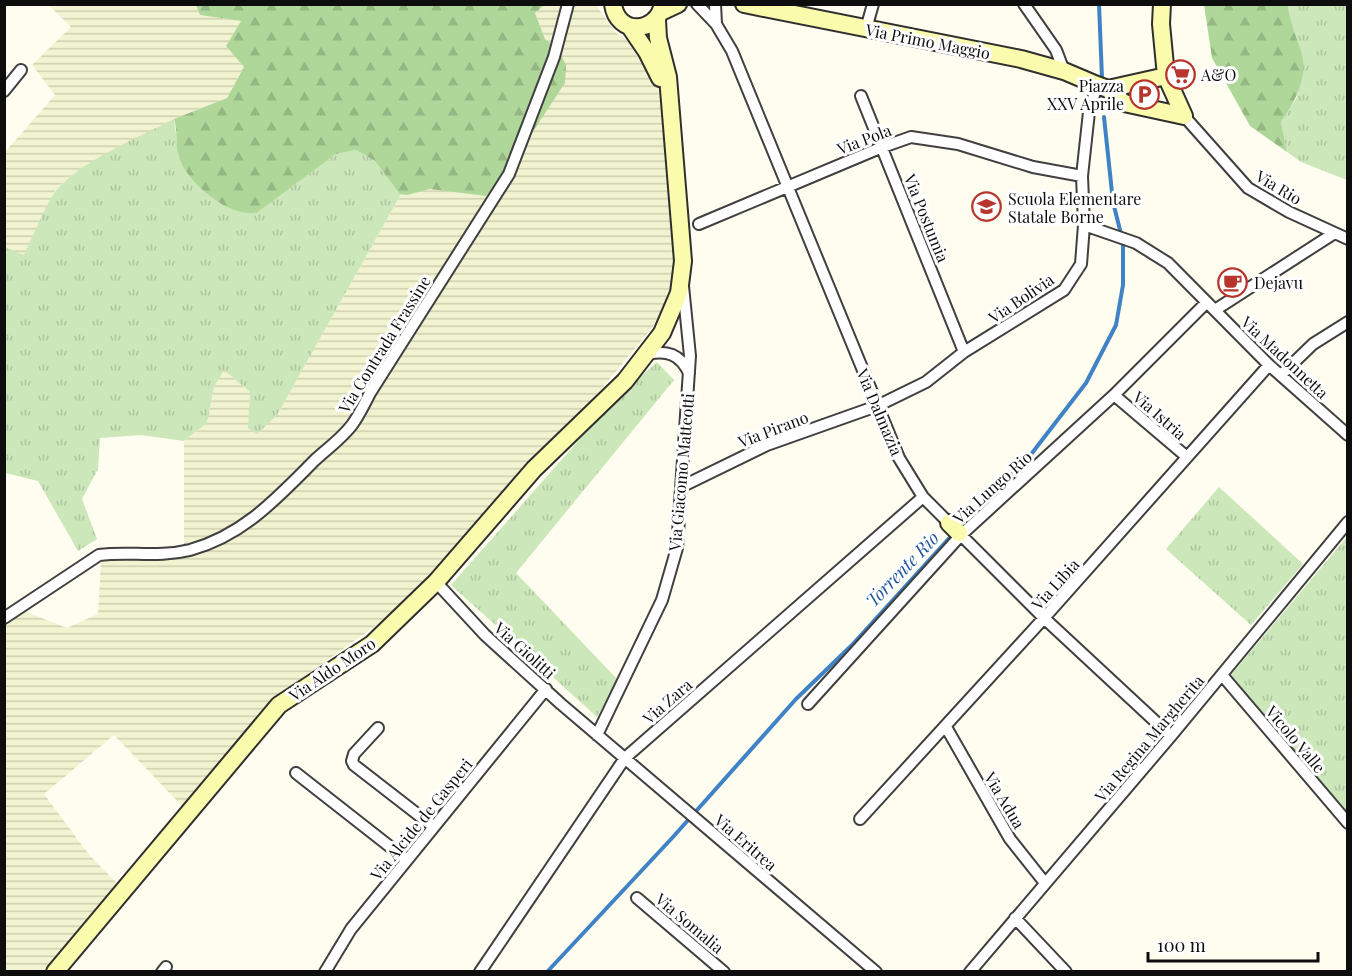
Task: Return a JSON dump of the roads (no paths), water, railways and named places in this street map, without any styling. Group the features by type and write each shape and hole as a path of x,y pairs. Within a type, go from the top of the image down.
{"street":[{"name":"Via Contrada Frassine","path":"4,618 99,555 157,555 190,550 226,536 251,522 273,503 353,423 509,174 554,57 568,4"},
{"name":"Via Giacomo Matteotti","path":"613,4 617,18 630,27 657,69 670,113"},
{"path":"630,27 644,28 660,12 678,4"},
{"path":"698,4 716,24"},
{"name":"Via Dalmazia","path":"715,4 716,24 732,51 877,406 899,458 923,497 1044,618 1171,736"},
{"name":"Via Primo Maggio","path":"744,4 1021,59 1064,71 1103,87 1124,103 1184,116"},
{"path":"866,29 873,4"},
{"path":"1024,4 1056,50 1064,71"},
{"path":"1162,4 1161,24 1166,76 1184,116"},
{"name":"Via Giacomo Matteotti","path":"648,354 669,320 681,281 682,238 668,76 658,38 660,12"},
{"path":"4,91 21,70"},
{"path":"1103,87 1166,76"},
{"name":"Via Bolivia","path":"877,406 943,371 964,352 1064,290 1081,264 1084,225 1082,176 1089,112 1103,87"},
{"path":"1155,111 1175,95"},
{"name":"Via Postumia","path":"861,96 964,352"},
{"name":"Via Rio","path":"1184,116 1248,188 1289,212 1347,239"},
{"name":"Via Pola","path":"699,224 911,137 958,144 1033,167 1082,176"},
{"name":"Via Madonnetta","path":"1084,225 1136,243 1168,263 1269,366 1347,435"},
{"name":"Via Lungo Rio","path":"808,704 956,530 1114,395 1210,307 1333,234"},
{"name":"Via Giacomo Matteotti","path":"597,735 662,600 677,548 689,373 686,293 681,281"},
{"path":"1281,375 1313,344 1347,322"},
{"name":"Via Giacomo Matteotti","path":"648,354 659,351 675,355 689,373"},
{"name":"Via Aldo Moro","path":"55,972 279,705 372,644 436,582 534,469 625,381 648,354"},
{"name":"Via Libia","path":"860,819 946,727 1269,366"},
{"name":"Via Istria","path":"1114,395 1187,457"},
{"name":"Via Pirano","path":"683,486 767,445 877,406"},
{"name":"Via Zara","path":"480,972 625,758 923,497"},
{"name":"Via Regina Margherita","path":"970,972 1171,736 1347,522"},
{"name":"Via Giolitti","path":"436,582 485,635 597,735"},
{"name":"Vicolo Valle","path":"1222,675 1347,823"},
{"name":"Via Alcide de Gasperi","path":"325,972 351,929 546,689"},
{"name":"Via Adua","path":"946,727 1010,839 1045,883"},
{"path":"378,728 354,754 352,761 354,765 434,828"},
{"name":"Via Eritrea","path":"597,735 876,972"},
{"path":"296,773 407,861"},
{"name":"Via Somalia","path":"637,898 724,972"},
{"path":"1015,918 1066,972"}],"waterway":[{"name":"Torrente Rio","path":"1099,4 1102,78"},
{"name":"Torrente Rio","path":"960,527 1029,457 1086,383 1116,325 1123,285 1123,242 1113,202 1104,117"},
{"name":"Torrente Rio","path":"547,972 673,837 796,699 852,645 952,535"}],"place":[{"name":"A&O","path":"1180,74"},
{"name":"Piazza XXV Aprile","path":"1145,94"},
{"name":"Scuola Elementare Statale Borne","path":"987,207"},
{"name":"Dejavu","path":"1233,282"}]}
